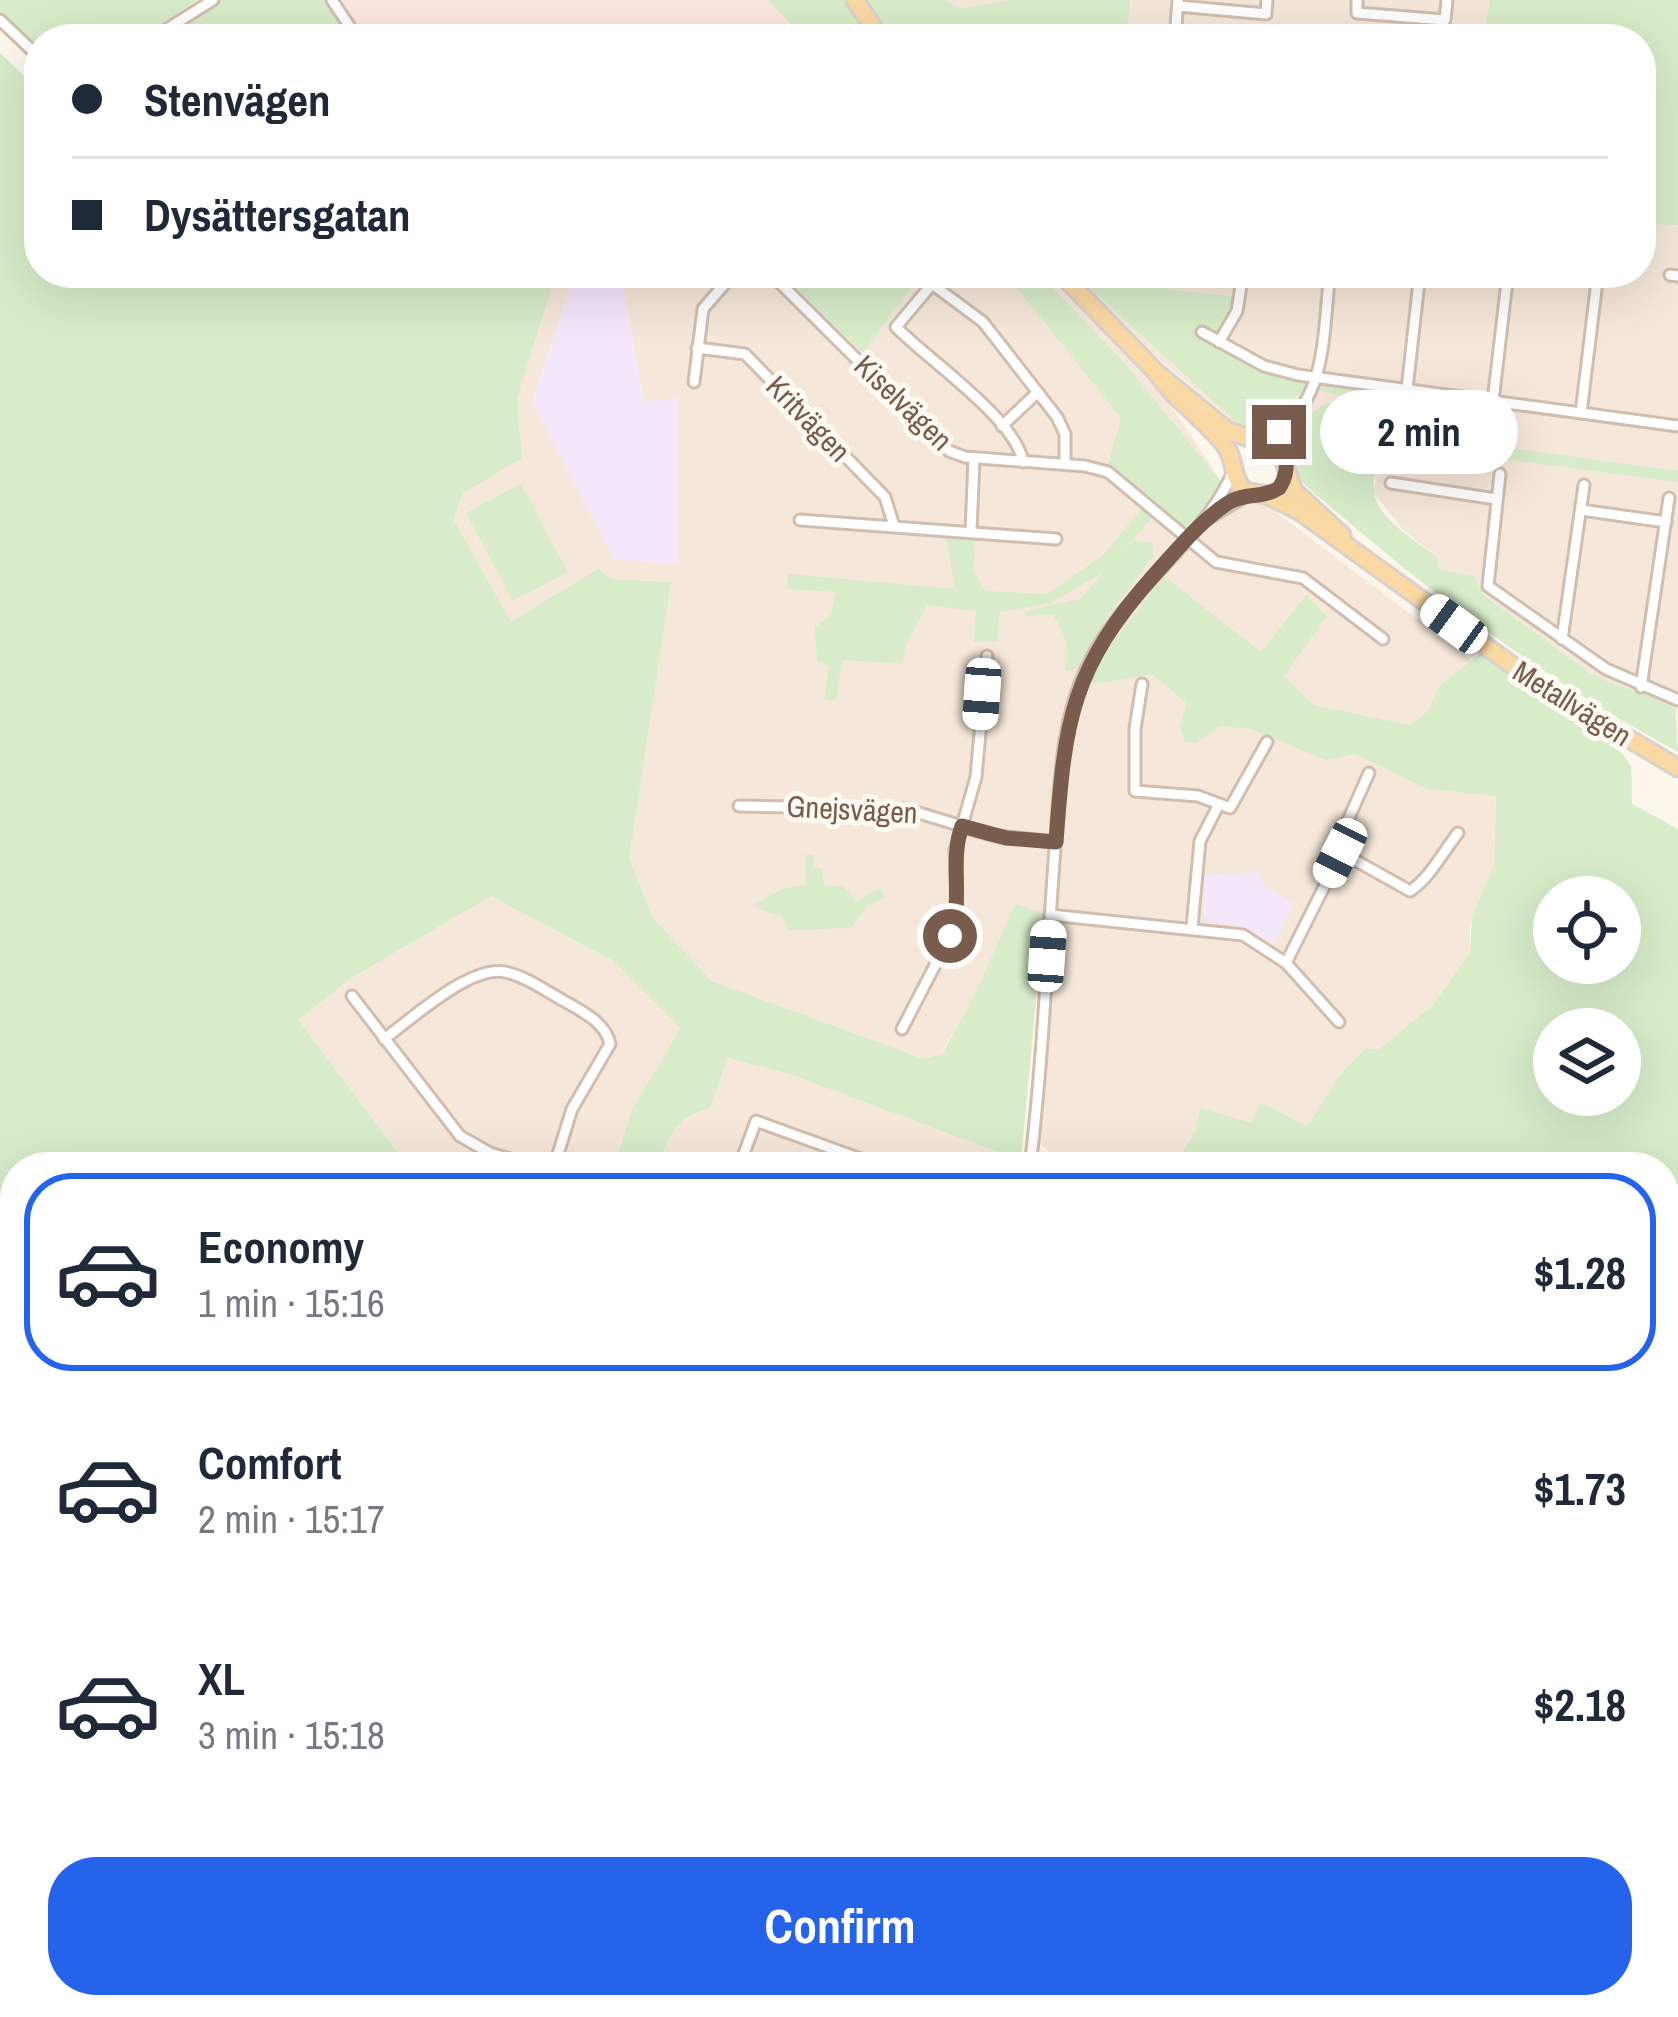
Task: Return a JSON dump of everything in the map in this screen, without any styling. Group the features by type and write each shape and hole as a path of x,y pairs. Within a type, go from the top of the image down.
{"main road":[{"name":"Metallvägen","path":"1075,288 1157,373 1228,431 1282,453"},
{"name":"Metallvägen","path":"1157,373 1175,398 1222,442 1237,483 1354,549 1541,686 1678,768"},
{"path":"1233,467 1257,442"},
{"path":"1258,495 1279,488 1286,477 1282,453"},
{"name":"Metallvägen","path":"1286,477 1354,549"}],"street":[{"path":"175,24 213,0"},
{"path":"1265,24 1267,0"},
{"path":"1358,0 1357,13 1445,20 1447,0"},
{"path":"1178,3 1265,14"},
{"path":"0,20 24,43"},
{"path":"694,382 706,304 720,288"},
{"name":"Kiselvägen","path":"785,288 938,443 974,458 1108,472 1224,565 1303,578 1383,639"},
{"path":"929,288 896,327 1002,426 1020,447 1023,462"},
{"path":"937,288 982,322 1062,425 1064,464"},
{"path":"1219,342 1237,311 1241,288"},
{"path":"1282,453 1292,422 1314,393 1328,288"},
{"path":"1407,389 1418,288"},
{"path":"1493,401 1506,288"},
{"path":"1581,412 1596,288"},
{"path":"1202,332 1264,366 1318,377 1678,426"},
{"name":"Kritvägen","path":"697,348 745,354 887,500 894,526"},
{"path":"1002,426 1038,392"},
{"path":"1257,442 1292,422"},
{"path":"971,532 974,458"},
{"path":"1196,529 1233,467"},
{"path":"1500,474 1488,586 1562,639 1642,687 1678,700"},
{"path":"1391,483 1496,499"},
{"path":"1562,639 1584,485"},
{"path":"1031,1152 1064,741 1087,666 1114,622 1196,529 1231,501 1258,495"},
{"path":"1642,687 1669,498"},
{"path":"1581,510 1666,522"},
{"path":"800,520 1056,538"},
{"name":"Gnejsvägen","path":"962,826 976,777 986,656"},
{"path":"1142,684 1135,791 1198,796 1230,808 1237,803 1267,742"},
{"path":"1369,773 1334,845 1340,853 1410,891 1428,875 1431,864 1458,833"},
{"name":"Gnejsvägen","path":"740,806 906,809 1006,838 1056,842"},
{"path":"1192,927 1200,841 1218,806"},
{"path":"902,1029 953,926 958,895 955,850 962,826"},
{"path":"1286,963 1340,853"},
{"path":"1050,915 1243,935 1286,963 1339,1022"},
{"path":"384,1039 462,983 491,971 517,976 585,1013 608,1034 610,1044 572,1109 559,1152"},
{"path":"352,996 460,1136 488,1152"},
{"path":"744,1152 756,1120 842,1152"}],"shaded area":[{"path":"332,0 797,0 813,24 347,24"},
{"path":"797,0 1490,0 1485,24 813,24"},
{"path":"1656,223 1678,223 1678,717 1675,705 1596,677 1485,596 1474,576 1439,569 1437,557 1404,531 1374,493 1382,441 1397,425 1285,457 1240,427 1140,343 1087,288 1656,288"},
{"path":"547,288 570,288 532,403 677,564 678,398 644,403 624,288 1074,288 1135,352 1225,487 1264,503 1525,701 1496,778 1494,866 1470,925 1470,952 1433,1005 1379,1049 1366,1048 1341,1073 1307,1128 1260,1103 1252,1123 1196,1129 1184,1152 1050,1152 1034,1139 1053,917 1015,905 976,992 941,1054 924,1059 712,981 652,917 628,858 671,582 612,579 598,570 511,623 454,520 462,494 522,458 517,398 499,378"},
{"path":"570,288 624,288 644,402 678,397 678,564 614,560 532,403"},
{"path":"1258,872 1263,884 1294,904 1273,944 1241,926 1203,920 1204,875"},
{"path":"491,896 613,961 682,1028 631,1111 619,1152 398,1152 297,1020 348,981"},
{"path":"726,1058 787,1073 997,1152 662,1152 665,1141 689,1113 710,1108"}],"green space":[{"path":"0,0 197,0 161,24 24,24 24,49 0,25"},
{"path":"221,0 332,0 347,24 188,24"},
{"path":"768,0 845,0 863,24 791,24"},
{"path":"866,0 947,0 959,9 1011,0 1130,0 1128,24 879,24"},
{"path":"1490,0 1678,0 1678,225 1656,224 1656,24 1485,24"},
{"path":"0,53 24,76 24,288 551,288 517,398 522,458 462,494 454,520 511,622 598,569 612,579 671,582 629,858 652,917 712,981 924,1059 942,1054 1015,904 1044,914 1022,1152 997,1152 787,1073 727,1058 710,1108 675,1129 663,1152 619,1152 631,1111 681,1028 613,961 491,896 349,980 298,1020 398,1152 0,1152"},
{"path":"796,288 911,288 863,353"},
{"path":"1017,288 1052,288 1122,360 1222,483 1187,538 1156,514 1114,560 1134,540 1153,543 1153,557 1106,618 1076,669 1065,672 1066,642 1053,615 1025,616 1028,610 1080,599 1104,572 1051,603 1000,612 997,641 974,642 976,611 927,605 906,645 903,664 842,660 836,701 824,699 829,666 817,661 815,627 831,615 836,592 787,589 788,574 955,589 945,532 976,533 973,570 985,591 1047,594 1103,555 1145,505 1106,471 1121,418"},
{"path":"1090,288 1167,288 1237,297 1218,340 1253,363 1418,392 1416,435 1678,471 1678,482 1409,447 1402,408 1315,390 1317,378 1251,436"},
{"path":"1330,403 1389,413 1397,425 1394,441 1382,442 1374,480 1377,502 1390,520 1437,557 1439,569 1474,576 1485,596 1596,677 1675,705 1678,752 1575,691 1478,624 1293,474 1285,457 1291,440 1307,417"},
{"path":"521,484 568,572 513,601 466,513"},
{"path":"1164,576 1261,652 1306,595 1327,616 1284,676 1313,705 1410,725 1428,711 1440,685 1480,654 1610,738 1631,766 1632,804 1678,829 1678,1152 1184,1152 1200,1108 1251,1123 1260,1102 1307,1127 1341,1073 1366,1048 1379,1049 1433,1005 1470,952 1472,916 1494,866 1496,796 1428,789 1355,754 1326,760 1251,729 1220,726 1196,743 1185,742 1180,727 1186,703 1152,674 1095,684 1086,677"},
{"path":"805,855 813,855 814,868 822,868 824,885 844,887 857,901 881,887 885,898 867,905 851,928 788,930 782,916 756,908 757,903 785,888 805,885"}],"route":[{"path":"950,936 957,910 955,850 962,826 1006,838 1056,842 1064,741 1074,699 1095,651 1114,622 1196,529 1231,501 1250,494 1267,495 1279,488 1286,477 1282,453 1292,422 1279,432"}]}
